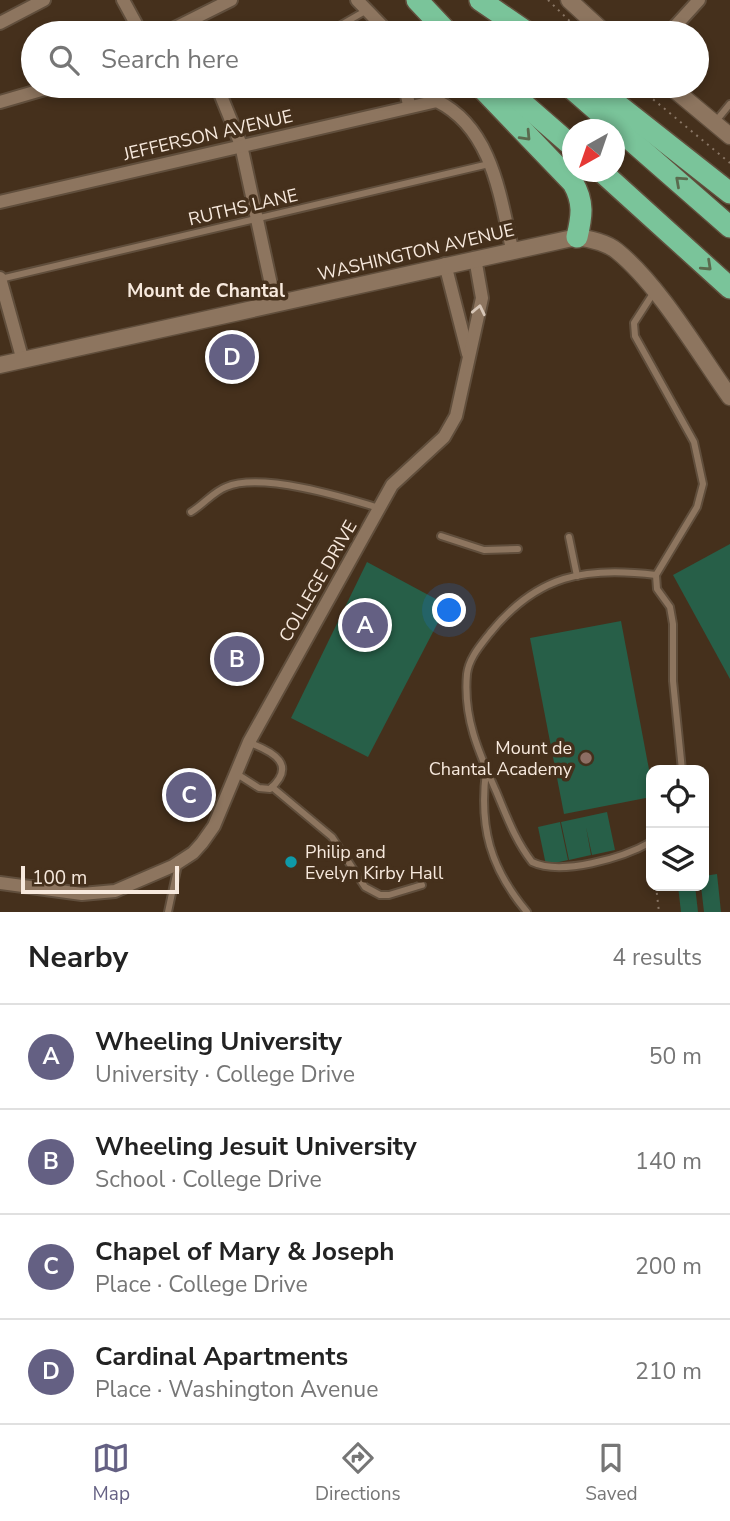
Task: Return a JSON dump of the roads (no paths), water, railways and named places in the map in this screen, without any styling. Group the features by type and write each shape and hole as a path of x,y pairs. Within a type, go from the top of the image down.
{"highway":[{"path":"410,0 424,21"},
{"path":"417,0 437,21"},
{"path":"479,0 499,21"},
{"path":"479,0 510,21"},
{"path":"492,98 573,183 581,198 582,210 577,237"},
{"path":"517,98 562,137"},
{"path":"583,98 730,227"},
{"path":"609,98 730,193"},
{"path":"613,182 730,288"}],"street":[{"path":"0,23 44,0"},
{"path":"122,0 134,21"},
{"path":"198,21 231,0"},
{"path":"358,0 378,21"},
{"path":"569,0 593,21"},
{"path":"680,21 699,0"},
{"path":"0,102 21,96"},
{"path":"222,98 241,145 275,303"},
{"path":"408,98 409,105"},
{"path":"684,98 730,136"},
{"name":"JEFFERSON AVENUE","path":"0,202 409,105 437,101 461,117 492,163"},
{"path":"492,163 513,249"},
{"name":"WASHINGTON AVENUE","path":"0,365 445,264 577,237 591,239 616,250 654,292 730,397"},
{"name":"COLLEGE DRIVE","path":"0,883 82,894 115,891 178,863 193,853 214,826 248,742 392,485 444,437 456,416 482,298 475,258"},
{"path":"445,264 470,361"},
{"path":"0,278 23,361"}],"lane":[{"path":"348,21 367,10"},
{"path":"714,123 730,104"},
{"name":"RUTHS LANE","path":"0,278 492,163"},
{"path":"654,292 634,323 635,337 694,443 703,484 697,507 656,575 657,589 670,607 673,624 673,681 681,765"},
{"path":"191,512 226,486 243,483 317,492 379,508"},
{"path":"441,536 484,550 518,549"},
{"path":"569,537 577,576"},
{"path":"646,844 598,861 557,870 532,862 519,845 470,731 467,673 472,656 527,597 565,578 613,570 656,575"},
{"path":"237,774 259,788 272,787 279,781 282,771 280,761 272,752 248,742"},
{"path":"486,771 482,808 485,834 499,872 527,912"},
{"path":"272,787 332,837 365,887 380,895 389,895 422,885"},
{"path":"168,912 178,863"}],"place":[{"name":"Cardinal Apartments","path":"232,357"},
{"name":"Wheeling University","path":"365,625"},
{"name":"Wheeling Jesuit University","path":"237,659"},
{"name":"Mount de Chantal Academy","path":"586,758"},
{"name":"Chapel of Mary & Joseph","path":"189,795"},
{"name":"Philip and Evelyn Kirby Hall","path":"291,862"}],"district":[{"name":"Mount de Chantal","path":"206,290"}]}
